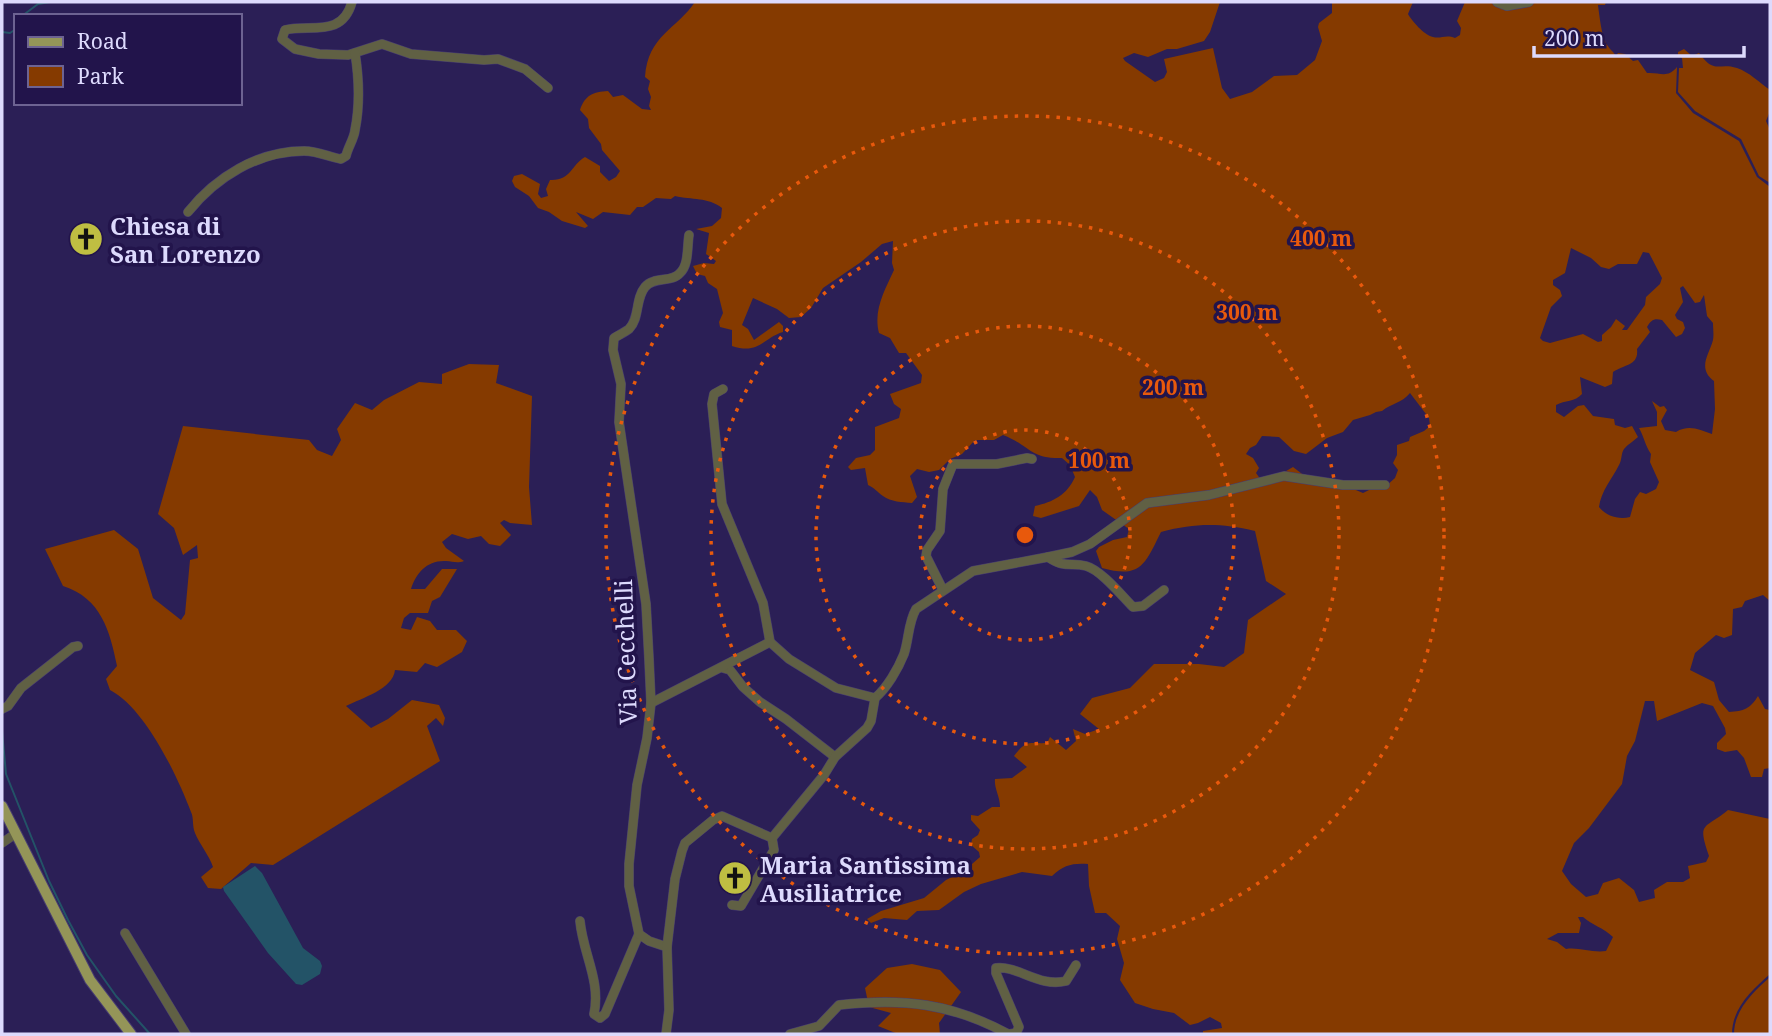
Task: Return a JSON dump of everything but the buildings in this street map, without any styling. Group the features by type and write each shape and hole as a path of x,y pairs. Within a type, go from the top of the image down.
{"main road":[{"path":"2,806 90,980 131,1034"}],"street":[{"path":"352,2 346,15 329,27 292,28 285,30 282,35 288,45 304,52 348,55 382,44 411,54 498,59 525,69 548,88"},
{"path":"1497,2 1507,6 1529,2"},
{"path":"188,212 202,194 246,164 280,153 306,151 341,159 346,156 356,124 359,88 355,53"},
{"name":"Via Cecchelli","path":"639,934 629,886 629,863 637,785 651,703 646,604 619,422 621,384 614,338 629,329 634,322 639,296 646,285 676,277 681,273 686,263 689,235"},
{"path":"723,389 714,394 712,404 722,504 763,603 770,642 789,659 836,688 875,698"},
{"path":"943,590 926,556 940,531 943,489 953,464 997,464 1032,459"},
{"path":"732,905 741,906 753,887 774,850 772,838 824,775 835,757 872,721 875,698 904,654 916,609 973,570 1072,552 1090,544 1147,503 1209,495 1284,476 1343,485 1385,485"},
{"path":"1048,557 1069,566 1087,566 1114,587 1133,607 1143,606 1164,590"},
{"path":"651,703 770,642"},
{"path":"5,708 20,688 73,647 78,646"},
{"path":"723,668 730,670 743,687 760,702 835,757"},
{"path":"666,1034 669,1010 667,947 675,879 685,843 722,816 772,838"},
{"path":"2,843 15,834"},
{"path":"580,921 595,981 597,998 594,1014 600,1018 605,1014 639,934 649,941 667,947"},
{"path":"125,933 186,1034"},
{"path":"790,1034 818,1026 839,1005 889,1001 952,1009 974,1016 1009,1034 1016,1033 1018,1027 996,968 1003,967 1039,980 1059,983 1066,981 1076,965"}],"green space":[{"path":"695,2 1220,2 1210,32 1204,41 1177,49 1167,49 1148,57 1134,53 1123,58 1155,82 1164,78 1167,72 1164,59 1213,48 1222,88 1230,99 1252,92 1274,76 1297,75 1315,60 1322,41 1319,23 1332,13 1332,2 1413,2 1408,14 1422,31 1433,37 1455,38 1460,35 1461,28 1457,21 1465,2 1495,2 1507,8 1537,2 1606,2 1605,5 1598,5 1601,25 1608,47 1616,56 1618,53 1625,54 1633,61 1638,60 1647,73 1667,74 1677,67 1676,93 1693,113 1739,141 1757,177 1770,187 1770,601 1763,595 1745,601 1742,607 1733,609 1732,635 1724,638 1716,635 1695,653 1690,670 1714,682 1719,700 1729,712 1746,708 1758,696 1765,709 1770,710 1770,768 1764,769 1762,777 1751,777 1744,758 1737,750 1725,752 1717,749 1717,743 1726,734 1713,706 1702,703 1657,721 1654,701 1645,701 1635,741 1627,756 1622,784 1589,828 1574,843 1562,871 1571,884 1586,897 1598,894 1603,883 1619,878 1634,890 1639,902 1655,898 1654,890 1667,882 1683,882 1690,878 1688,866 1706,862 1709,856 1703,831 1708,824 1728,810 1770,819 1770,974 1739,1008 1732,1034 1203,1034 1203,1031 1222,1028 1221,1023 1210,1017 1190,1025 1174,1013 1135,1003 1120,980 1124,963 1117,939 1120,926 1106,913 1095,913 1089,886 1088,864 1068,866 1052,876 1022,872 981,884 964,892 939,910 917,911 907,920 884,918 871,923 867,919 881,911 924,898 980,857 979,852 971,845 972,839 980,830 971,820 971,815 978,816 992,807 1000,807 995,779 1012,778 1027,767 1014,756 1022,747 1047,743 1050,737 1066,750 1076,741 1073,729 1085,734 1099,729 1080,714 1092,698 1130,688 1154,664 1224,667 1244,653 1248,620 1286,594 1266,581 1255,531 1230,527 1208,525 1161,532 1151,553 1134,570 1125,572 1102,568 1096,551 1113,540 1127,537 1129,529 1102,510 1097,497 1090,490 1079,506 1041,518 1033,516 1035,506 1059,497 1075,477 1070,465 1062,458 1037,454 1003,435 994,440 975,440 962,454 950,459 939,470 929,472 917,469 910,476 917,497 912,503 890,499 868,485 865,468 851,470 848,467 856,458 870,455 875,450 875,427 899,418 901,409 894,404 890,394 921,383 922,375 906,353 899,353 890,338 879,333 879,308 894,270 893,241 882,244 823,288 811,308 801,317 789,318 753,298 742,325 748,329 754,340 779,322 783,326 783,332 755,347 741,348 732,346 732,330 720,327 723,313 717,289 708,283 705,276 697,274 693,266 714,264 716,261 706,254 709,233 696,229 712,226 721,218 722,208 700,199 675,196 671,199 656,198 643,207 637,207 630,215 603,212 593,219 576,212 588,226 585,228 562,221 538,208 529,196 515,187 512,181 514,176 522,174 540,184 538,194 541,198 548,196 546,189 550,180 567,175 585,157 600,166 600,172 609,181 616,177 620,171 602,150 601,144 589,128 588,119 580,110 582,105 590,95 608,91 613,97 623,95 642,109 651,110 648,89 650,81 645,77 647,63 657,42","holes":["1571,248 1591,258 1601,267 1609,269 1618,264 1637,264 1643,252 1649,253 1662,278 1660,284 1646,297 1645,305 1627,330 1622,330 1625,326 1616,319 1602,335 1602,341 1598,342 1583,334 1550,343 1540,338 1551,307 1562,296 1560,290 1553,285 1553,280 1565,273","1683,286 1695,303 1700,302 1704,295 1707,316 1713,323 1713,340 1705,366 1714,381 1712,434 1690,428 1676,432 1665,430 1661,421 1667,410 1652,401 1657,412 1657,426 1639,428 1651,454 1650,462 1659,482 1656,489 1646,494 1640,492 1630,517 1613,516 1599,507 1600,501 1620,463 1622,452 1638,437 1632,426 1625,428 1615,425 1614,419 1593,416 1584,405 1578,406 1564,417 1556,412 1556,405 1582,394 1580,377 1605,387 1612,384 1613,372 1636,359 1637,349 1650,332 1647,327 1653,320 1662,320 1676,337 1682,334 1685,328 1683,322 1675,315 1683,302 1680,288","1410,393 1429,418 1430,426 1410,437 1409,441 1397,445 1397,455 1393,463 1398,470 1395,478 1385,487 1375,487 1363,493 1351,488 1314,483 1293,467 1264,484 1256,473 1259,468 1253,458 1246,454 1262,436 1279,437 1294,451 1306,454 1327,438 1343,432 1353,420 1382,411","1578,917 1583,917 1613,937 1606,951 1566,949 1547,939 1558,933 1579,933 1581,923"]},
{"path":"1684,49 1692,56 1699,53 1713,66 1741,70 1770,90 1770,111 1766,121 1770,130 1770,183 1759,176 1741,139 1695,111 1678,92 1679,68 1683,68 1678,52"},
{"path":"469,364 499,365 496,383 532,396 529,487 532,525 504,520 500,523 511,535 500,546 489,544 481,536 468,539 452,534 442,542 464,561 439,561 428,565 419,573 411,589 425,589 442,569 457,569 440,597 432,601 428,613 410,613 404,618 401,628 411,630 417,617 430,621 437,630 456,630 467,641 462,652 437,667 425,663 417,672 395,670 389,683 383,688 346,706 371,728 388,719 412,700 439,705 445,718 443,726 436,718 427,726 440,761 273,865 251,863 221,889 208,888 201,877 213,867 195,833 192,814 177,780 147,727 123,699 110,690 106,679 117,666 102,617 95,607 76,591 63,586 45,549 114,530 138,549 153,598 181,620 185,614 190,560 198,558 197,545 183,555 174,528 158,514 183,426 309,440 317,450 332,456 341,440 337,429 355,403 372,410 384,400 419,382 442,384 442,374"},
{"path":"912,964 940,970 961,992 939,1023 940,1034 898,1034 878,1026 891,1013 869,1007 865,988 887,968"},
{"path":"1770,977 1770,1034 1734,1034 1741,1009"}],"water":[{"path":"255,866 262,873 303,948 320,961 322,966 320,974 302,985 296,984 268,953 224,891 223,887"}],"waterway":[{"path":"25,14 38,4 50,2"},
{"path":"2,32 14,30"},
{"path":"2,731 6,774 49,881 68,920 87,955 116,996 150,1034"}],"place":[{"name":"Chiesa di San Lorenzo","path":"86,239"},
{"name":"Maria Santissima Ausiliatrice","path":"735,878"}]}
